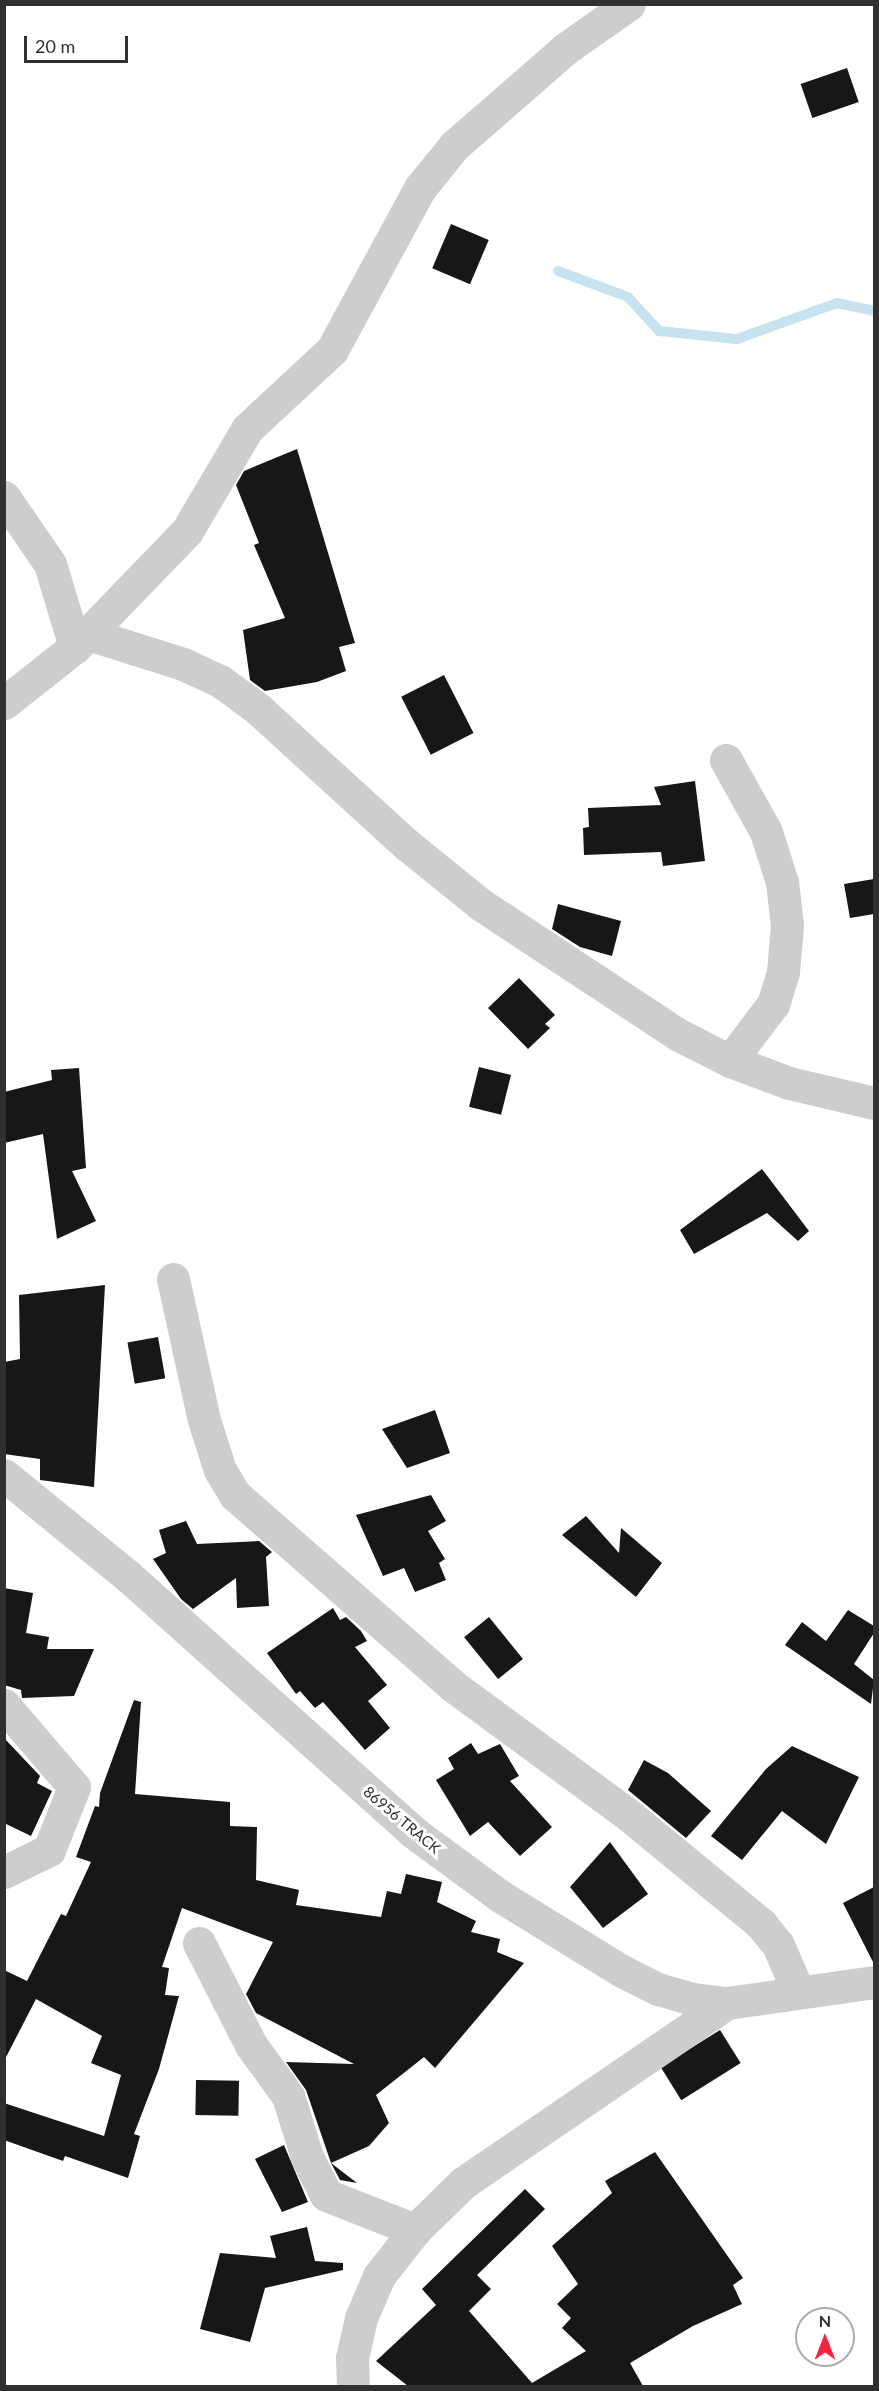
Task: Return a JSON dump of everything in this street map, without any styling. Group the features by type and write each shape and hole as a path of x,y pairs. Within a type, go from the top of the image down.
{"street":[{"path":"4,703 82,640 187,531 247,429 332,350 420,188 454,146 565,49 629,4"},
{"path":"4,497 50,564 82,640"},
{"path":"82,640 183,664 220,681 257,708 406,844 480,904 679,1035 730,1061 789,1083 874,1103"},
{"path":"726,760 766,832 782,882 787,925 783,972 773,1004 730,1061"},
{"path":"173,1279 204,1420 220,1470 235,1495 453,1686 626,1813 761,1924 778,1945 798,1991"},
{"name":"86956 TRACK","path":"4,1474 128,1576 413,1832 500,1896 622,1971 658,1989 692,2000 727,2003 798,1991 874,1982"},
{"path":"4,1705 74,1787 49,1850 4,1872"},
{"path":"199,1943 251,2045 288,2096 307,2157 326,2195 415,2229"},
{"path":"353,2386 352,2358 361,2318 379,2276 415,2229 463,2183 727,2003"}],"building":[{"path":"847,68 859,102 812,118 801,84"},
{"path":"451,224 489,240 470,284 432,268"},
{"path":"297,449 355,643 339,647 346,671 317,682 265,691 250,680 243,630 285,618 254,545 259,543 236,485 244,471"},
{"path":"444,675 474,733 431,755 401,697"},
{"path":"695,781 705,861 663,866 661,852 584,855 583,828 589,827 588,808 661,805 654,787"},
{"path":"874,879 874,914 850,918 844,884"},
{"path":"558,904 621,921 612,956 580,947 552,929"},
{"path":"519,978 555,1015 545,1024 550,1028 528,1049 488,1008"},
{"path":"479,1067 511,1075 501,1115 469,1107"},
{"path":"79,1068 86,1168 72,1171 96,1221 57,1239 43,1134 4,1143 4,1092 52,1080 51,1070"},
{"path":"762,1169 809,1231 798,1241 767,1213 694,1254 680,1230"},
{"path":"105,1285 94,1487 40,1480 40,1459 4,1454 4,1362 20,1359 19,1295"},
{"path":"158,1337 165,1378 135,1384 127,1342"},
{"path":"435,1410 450,1453 407,1468 382,1429"},
{"path":"431,1495 446,1521 428,1531 445,1559 439,1563 446,1580 415,1592 404,1568 383,1576 356,1515"},
{"path":"586,1516 619,1553 621,1528 662,1563 636,1597 562,1535"},
{"path":"186,1521 197,1544 259,1541 272,1552 266,1557 269,1606 237,1608 236,1578 193,1609 181,1599 153,1559 166,1553 159,1530"},
{"path":"4,1588 33,1593 26,1633 49,1637 47,1649 94,1649 74,1696 22,1698 21,1690 4,1685"},
{"path":"333,1608 340,1620 346,1617 361,1631 367,1641 355,1647 387,1685 368,1701 390,1728 365,1750 323,1702 315,1708 300,1691 296,1694 267,1653"},
{"path":"848,1610 874,1626 874,1633 854,1664 874,1680 871,1704 785,1645 802,1622 826,1641"},
{"path":"489,1617 523,1659 498,1679 464,1637"},
{"path":"134,1700 141,1702 135,1794 230,1802 230,1826 257,1827 256,1880 299,1890 296,1905 381,1917 387,1891 401,1894 406,1874 442,1882 437,1902 476,1921 471,1932 500,1939 497,1952 524,1963 435,2068 424,2057 376,2095 389,2123 369,2146 331,2163 306,2090 286,2062 354,2064 256,2013 246,1994 273,1942 182,1908 162,1967 169,1968 165,1995 179,1996 159,2069 134,2134 140,2136 128,2178 65,2156 63,2161 4,2140 4,2103 104,2136 121,2075 91,2063 102,2036 36,1999 4,2061 4,1970 27,1981 61,1914 66,1916 91,1862 76,1857 95,1806 99,1807 100,1793"},
{"path":"4,1738 40,1776 37,1783 52,1791 31,1836 4,1823"},
{"path":"471,1743 478,1754 500,1744 519,1776 510,1781 552,1827 520,1856 488,1822 470,1836 436,1780 454,1769 448,1758"},
{"path":"792,1746 859,1777 826,1844 782,1811 742,1860 711,1836 766,1769"},
{"path":"644,1760 668,1773 711,1811 686,1838 628,1790"},
{"path":"610,1842 648,1894 603,1928 570,1887"},
{"path":"874,1887 874,1964 843,1903"},
{"path":"720,2030 741,2063 681,2100 661,2067"},
{"path":"196,2080 239,2081 238,2116 195,2115"},
{"path":"284,2145 308,2202 282,2212 255,2159"},
{"path":"655,2152 743,2278 733,2285 742,2304 693,2326 630,2363 643,2386 408,2386 376,2361 436,2305 422,2289 525,2189 545,2209 477,2275 491,2289 469,2311 532,2383 586,2351 562,2328 571,2318 557,2304 578,2284 552,2246 612,2193 605,2181"},
{"path":"331,2163 357,2183 340,2180"},
{"path":"307,2227 315,2261 343,2263 343,2270 265,2288 250,2342 200,2329 220,2253 276,2258 270,2236"}],"waterway":[{"path":"558,271 628,297 659,331 737,339 837,303 874,311"}]}
